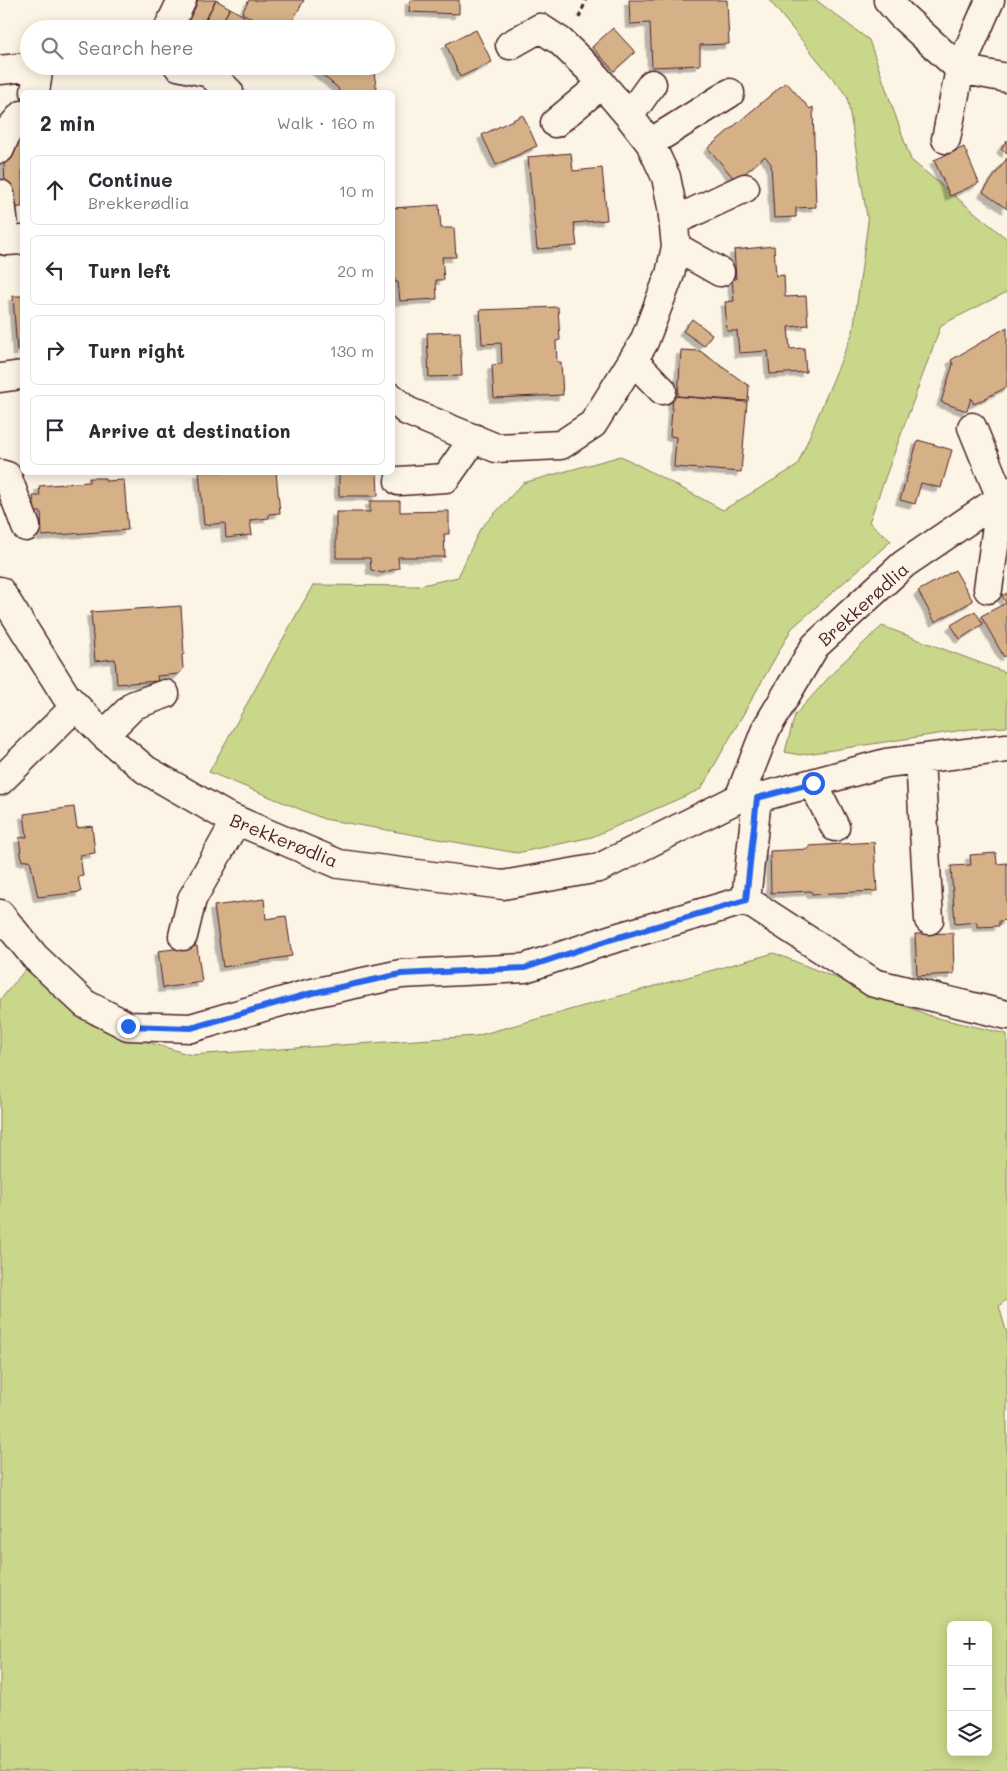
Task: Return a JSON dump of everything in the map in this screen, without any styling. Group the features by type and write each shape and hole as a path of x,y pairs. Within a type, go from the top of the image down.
{"street":[{"path":"172,20 182,0"},
{"path":"888,0 900,14 960,69 1007,78"},
{"path":"946,139 960,69 990,0"},
{"path":"395,401 407,411 496,448 561,446 593,424 644,342 670,274 675,234 666,177 650,143 602,84 560,41 540,28 510,45"},
{"path":"0,70 20,68"},
{"path":"35,90 37,75"},
{"path":"212,75 227,90"},
{"path":"555,123 602,84"},
{"path":"629,116 652,84"},
{"path":"650,143 730,93"},
{"path":"0,149 7,132 20,117"},
{"path":"675,234 745,188"},
{"path":"0,194 6,241 20,240"},
{"path":"675,234 720,272"},
{"path":"633,360 662,390"},
{"path":"0,378 20,375"},
{"path":"972,427 1005,496 988,589"},
{"path":"399,481 446,478 474,438"},
{"path":"10,473 26,527"},
{"name":"Brekkerødlia","path":"748,798 766,728 816,646 904,564 1005,496"},
{"name":"Brekkerødlia","path":"0,591 66,696 104,735 146,770 236,820 339,864 503,885 599,868 748,798 886,763 1007,748"},
{"path":"104,735 134,705 165,694"},
{"path":"0,781 76,706"},
{"path":"920,759 930,920"},
{"path":"813,783 835,827"},
{"path":"746,900 748,798"},
{"path":"183,936 192,899 236,820"},
{"path":"0,914 35,957 86,1004 128,1026 191,1028 308,994 401,974 525,968 609,940 746,900 874,983 1007,1015"}],"green space":[{"path":"769,0 816,0 869,40 911,160 1007,239 1007,292 941,325 869,522 891,541 792,628 701,789 592,837 517,853 324,819 209,772 313,585 418,586 458,577 480,529 523,483 621,456 723,510 797,466 853,332 868,222 847,96"},
{"path":"882,626 1007,673 1007,727 970,729 800,755 785,752 795,715 840,665"},
{"path":"774,953 933,1017 1007,1034 1007,1299 999,1306 1007,1334 1007,1771 0,1771 0,1000 26,969 92,1025 191,1055 476,1036"}],"building":[{"path":"198,0 216,0 205,20 187,20"},
{"path":"216,0 230,8 223,20 206,20"},
{"path":"249,0 304,0 293,20 255,20 242,13"},
{"path":"410,0 459,0 459,14 409,12"},
{"path":"629,0 727,0 729,44 700,45 700,65 652,67 650,23 630,24"},
{"path":"230,8 244,16 242,20 223,20"},
{"path":"613,28 635,52 614,71 592,47"},
{"path":"476,30 492,62 460,77 446,44"},
{"path":"322,75 374,75 377,90 338,90"},
{"path":"786,82 810,109 813,107 816,207 796,208 796,217 774,218 771,164 765,156 736,181 708,148"},
{"path":"523,115 537,146 496,165 482,135"},
{"path":"20,140 20,207 6,208 3,141"},
{"path":"1007,140 1007,153 1001,149"},
{"path":"964,147 979,183 950,196 934,160"},
{"path":"571,153 573,171 602,168 607,220 574,223 577,246 537,249 528,157"},
{"path":"1007,158 1007,209 983,192"},
{"path":"439,205 441,228 454,228 456,257 442,257 444,280 436,280 437,299 400,301 398,282 395,282 395,208"},
{"path":"774,246 776,276 784,275 785,297 806,296 808,325 788,327 790,349 804,348 806,372 770,374 768,351 739,353 737,331 727,331 725,302 734,301 732,279 736,279 734,250"},
{"path":"13,296 20,296 20,351 17,351"},
{"path":"558,307 560,340 556,341 557,362 561,362 563,395 494,398 492,365 502,364 501,343 482,344 480,310"},
{"path":"692,319 712,334 704,346 683,331"},
{"path":"1007,327 1007,387 974,404 971,398 967,411 941,402 953,364 951,360"},
{"path":"460,332 462,376 429,377 427,333"},
{"path":"681,350 700,351 749,386 748,401 678,396"},
{"path":"673,396 747,402 741,472 674,467 676,437 670,436"},
{"path":"918,440 952,450 941,488 921,483 915,504 900,500"},
{"path":"199,475 276,475 280,513 269,514 269,518 250,520 252,535 226,538 225,523 204,525"},
{"path":"339,475 377,475 378,496 339,496"},
{"path":"89,478 105,478 105,481 124,480 128,530 42,536 41,512 35,512 33,496 40,496 39,486 89,482"},
{"path":"370,501 400,501 400,512 449,511 449,534 444,534 445,557 398,557 399,568 382,573 371,570 370,558 336,558 336,512 370,512"},
{"path":"955,570 973,601 935,622 918,591"},
{"path":"1007,593 1007,655 1004,657 981,616 1006,603 1002,596"},
{"path":"181,606 184,654 182,655 183,669 179,674 157,676 158,681 117,684 115,659 95,661 91,612"},
{"path":"975,611 983,624 960,639 951,625"},
{"path":"74,807 77,828 92,826 95,853 80,855 83,876 78,877 81,892 38,897 30,860 22,861 19,838 27,837 24,814"},
{"path":"874,842 877,891 812,894 811,891 771,893 770,851 809,849 809,846"},
{"path":"996,853 997,864 1007,863 1007,920 999,921 999,926 977,927 977,922 955,924 951,866 971,865 970,855"},
{"path":"264,899 266,919 286,916 292,956 223,967 214,906"},
{"path":"953,933 954,974 917,976 915,934"},
{"path":"197,946 202,982 163,988 158,951"}],"route":[{"path":"128,1026 191,1028 308,994 401,974 525,968 609,940 746,900 757,798 813,783"}]}
